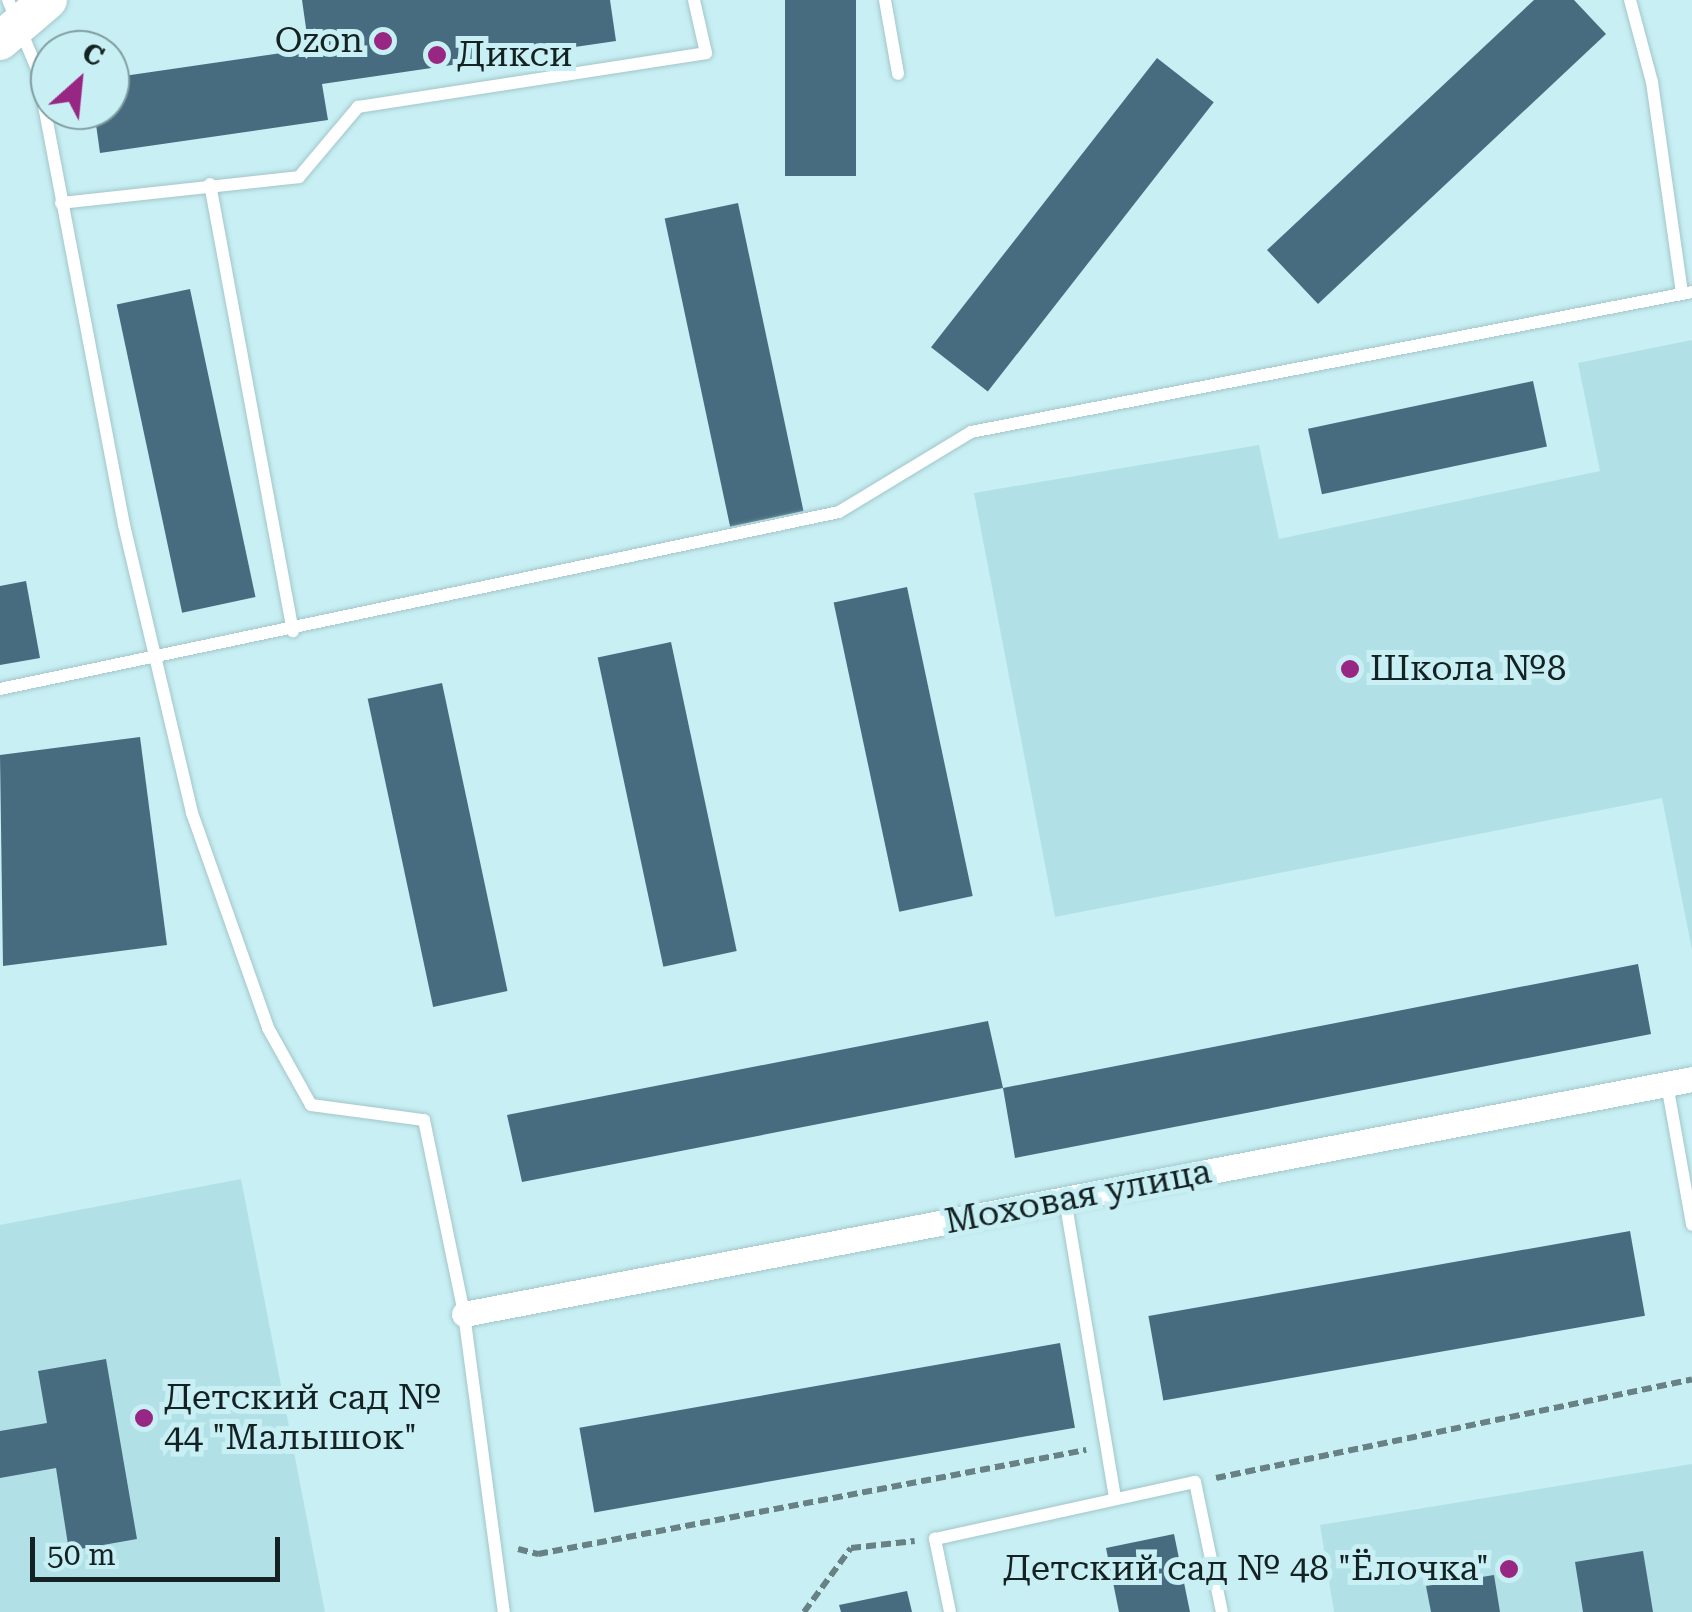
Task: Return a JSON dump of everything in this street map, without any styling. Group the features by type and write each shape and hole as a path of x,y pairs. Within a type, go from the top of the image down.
{"street":[{"path":"8,22 48,0"},
{"name":"Моховая улица","path":"464,1314 1680,1082"}],"lane":[{"path":"62,203 299,177 358,107 706,53 694,0"},
{"path":"885,0 898,74"},
{"path":"0,689 156,660 839,512 970,432 1687,293 1652,82 1630,0"},
{"path":"8,22 36,69 156,660 192,812 268,1028 311,1104 424,1120 464,1314 504,1612"},
{"path":"210,184 293,631"},
{"path":"1680,1082 1692,1225"},
{"path":"1065,1199 1115,1498"},
{"path":"950,1612 935,1539 1195,1482 1222,1612"}],"path":[{"path":"1195,1482 1692,1379"},
{"path":"495,1544 538,1554 1106,1446"},
{"path":"804,1612 851,1548 935,1539"}],"shaded area":[{"name":"Школа №8","path":"1692,340 1692,950 1662,798 1055,917 974,493 1259,445 1279,539 1600,471 1578,363"},
{"name":"Детский сад № 44 \"Малышок\"","path":"241,1179 325,1612 0,1612 0,1225"},
{"name":"Детский сад № 48 \"Ёлочка\"","path":"1692,1464 1692,1612 1334,1612 1320,1525"}],"building":[{"path":"302,0 610,0 616,41 322,84 328,120 100,153 97,130 130,130 130,75 309,49"},
{"path":"785,0 856,0 856,176 785,176"},
{"path":"1534,0 1574,0 1606,34 1318,304 1267,250"},
{"path":"1157,58 1214,102 988,392 931,347"},
{"path":"738,203 803,511 730,527 665,219"},
{"path":"190,289 255,597 182,613 117,305"},
{"path":"1533,381 1547,447 1322,494 1308,429"},
{"path":"26,581 40,658 0,665 0,586"},
{"path":"907,587 973,896 899,912 834,603"},
{"path":"671,642 737,951 663,967 598,658"},
{"path":"442,683 507,991 433,1007 368,699"},
{"path":"140,737 167,945 3,966 0,755"},
{"path":"1638,964 1651,1034 1015,1158 1003,1088"},
{"path":"988,1021 1003,1088 522,1182 507,1115"},
{"path":"1630,1231 1645,1316 1163,1401 1148,1316"},
{"path":"1060,1343 1075,1428 594,1512 579,1428"},
{"path":"106,1359 137,1539 69,1551 56,1468 0,1478 0,1431 47,1423 38,1371"},
{"path":"1174,1534 1190,1612 1119,1612 1106,1548"},
{"path":"1643,1551 1653,1612 1583,1612 1575,1562"},
{"path":"1494,1575 1500,1612 1431,1612 1426,1586"},
{"path":"907,1591 912,1612 841,1612 839,1605"}],"place":[{"name":"Ozon","path":"383,41"},
{"name":"Дикси","path":"437,55"},
{"name":"Школа №8","path":"1350,669"},
{"name":"Детский сад № 44 \"Малышок\"","path":"144,1418"},
{"name":"Детский сад № 48 \"Ёлочка\"","path":"1509,1569"}]}
